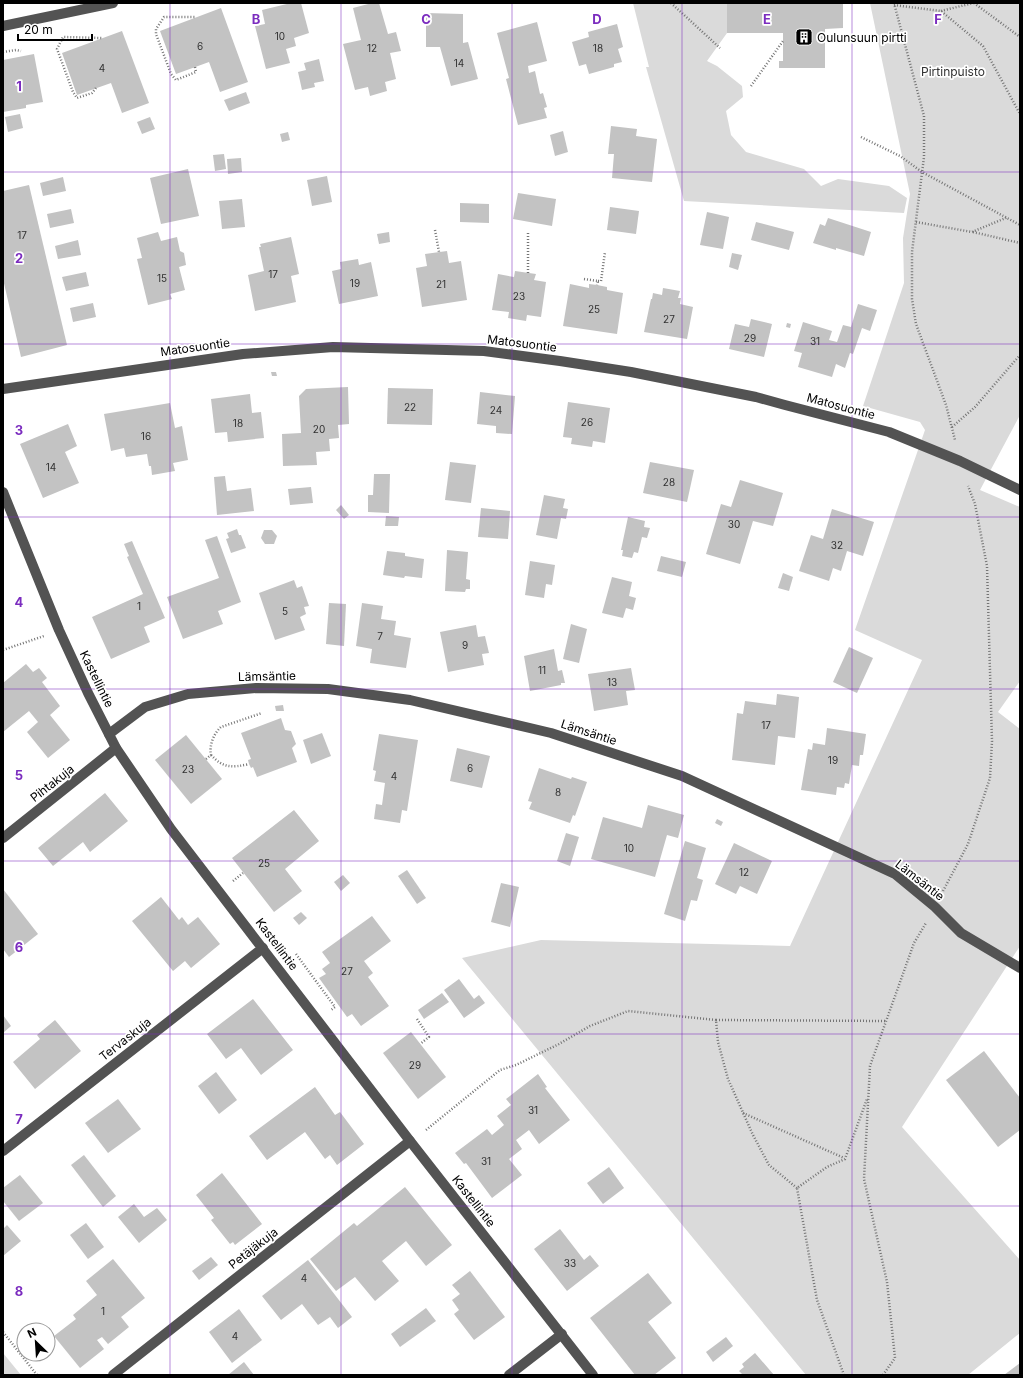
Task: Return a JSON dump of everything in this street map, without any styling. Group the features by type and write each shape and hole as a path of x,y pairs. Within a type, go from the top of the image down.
{"street":[{"path":"3,26 113,3"},
{"name":"Matosuontie","path":"3,389 243,354 333,347 484,351 631,372 778,403 889,432 960,461 1020,490"},
{"name":"Kastellintie","path":"3,492 59,630 88,693 116,748 171,829 410,1141 593,1375"},
{"name":"Lämsäntie","path":"109,734 145,707 188,694 256,688 322,689 410,700 551,733 682,776 895,874 934,907 960,933 1020,968"},
{"name":"Pihtakuja","path":"3,838 116,748"},
{"name":"Tervaskuja","path":"3,1151 263,948"},
{"name":"Petäjäkuja","path":"113,1375 410,1141"},
{"path":"509,1375 562,1334"}],"path":[{"path":"671,3 720,48"},
{"path":"894,5 941,11 974,3 1020,36"},
{"path":"941,11 983,46 1020,114"},
{"path":"195,67 196,72 176,80 172,74 156,34 156,29 164,17 196,17"},
{"path":"96,88 92,93 77,98 73,92 57,48 63,37 102,38"},
{"path":"751,86 783,41"},
{"path":"3,52 16,50 21,51"},
{"path":"861,137 900,156 922,172 1008,217 1020,225"},
{"path":"972,232 1008,217"},
{"path":"916,222 972,232 1020,243"},
{"path":"435,230 439,252"},
{"path":"528,233 528,273"},
{"path":"584,279 601,282 605,252"},
{"path":"597,285 598,281"},
{"path":"952,427 975,407 1020,355"},
{"path":"3,650 59,630"},
{"path":"249,764 238,767 230,767 217,761 211,755 210,750 216,732 221,727 262,714"},
{"path":"206,759 211,755"},
{"path":"883,1375 895,1358 887,1282 864,1179 870,1066 914,943 934,907"},
{"path":"296,954 335,1007 318,1020"},
{"path":"426,1130 500,1070 516,1065 541,1053 590,1026 628,1011 716,1020 886,1021"},
{"path":"417,1019 429,1037 420,1044"},
{"path":"716,1020 718,1042 728,1078 753,1135 769,1165 797,1188 817,1300 844,1375"},
{"path":"797,1188 827,1167 845,1158 869,1096"},
{"path":"743,1113 845,1158"},
{"path":"3,1332 38,1375"}],"green space":[{"path":"633,3 727,3 727,33 707,61 717,66 742,86 743,97 726,111 731,135 746,152 804,169 821,186 838,179 889,186 907,198 904,213 684,201 646,67 649,67"},
{"name":"Pirtinpuisto","path":"870,3 1020,3 1020,415 980,490 1020,507 1020,681 998,712 1020,729 1020,946 902,1127 1020,1260 1020,1333 968,1375 806,1375 462,958 541,940 790,946 922,660 855,630 925,430 920,422 863,406 904,283 903,238 910,194"},
{"path":"3,1353 21,1375 3,1375"}],"building":[{"path":"291,3 301,3 309,33 294,38 296,46 286,49 290,63 266,69 255,26 265,24 262,10"},
{"path":"372,3 379,3 388,34 396,32 401,51 390,53 396,79 385,82 387,91 370,96 368,87 355,90 343,44 361,40 353,8"},
{"name":"Oulunsuun pirtti","path":"727,3 843,3 843,28 825,29 825,68 779,68 779,61 783,61 783,33 727,33"},
{"path":"221,8 248,82 220,92 209,62 176,74 160,31"},
{"path":"426,13 463,14 463,43 468,42 478,79 451,86 440,47 426,47"},
{"path":"537,22 547,61 528,66 529,73 535,71 540,94 543,93 547,107 544,108 547,118 518,125 506,79 509,78 497,33"},
{"path":"617,24 623,47 618,49 622,62 614,64 614,67 589,74 586,64 579,66 572,42 589,37 588,32"},
{"path":"122,31 149,103 122,113 111,83 77,95 62,53"},
{"path":"34,54 43,102 26,105 26,108 3,112 3,60"},
{"path":"319,59 324,81 314,83 315,87 302,90 298,72 306,70 304,63"},
{"path":"246,92 250,103 229,111 224,100"},
{"path":"20,114 23,128 8,132 5,117"},
{"path":"150,117 155,129 142,134 137,122"},
{"path":"611,126 637,129 636,136 657,139 652,182 612,178 614,154 608,154"},
{"path":"563,131 568,152 555,156 550,135"},
{"path":"288,132 290,140 282,142 280,134"},
{"path":"224,154 226,169 215,171 213,155"},
{"path":"241,158 242,172 228,174 227,159"},
{"path":"188,169 199,216 161,224 150,178"},
{"path":"327,176 332,202 312,206 307,180"},
{"path":"63,177 66,191 43,196 40,183"},
{"path":"29,185 67,345 21,357 3,279 3,191"},
{"path":"518,193 556,199 552,226 513,219"},
{"path":"242,199 245,227 222,229 219,201"},
{"path":"460,203 489,204 489,223 460,222"},
{"path":"610,207 639,211 636,234 607,230"},
{"path":"71,209 74,223 50,228 47,214"},
{"path":"707,212 729,217 723,249 700,245"},
{"path":"828,218 871,232 864,256 813,243 820,224 825,226"},
{"path":"756,222 794,232 789,250 751,240"},
{"path":"158,232 161,241 177,237 180,251 184,253 186,265 179,267 185,290 170,294 172,299 148,305 137,259 142,258 137,238"},
{"path":"389,232 390,242 379,244 377,234"},
{"path":"291,237 299,274 291,276 296,302 255,311 248,275 264,271 259,247 261,247 260,244"},
{"path":"78,240 81,255 58,259 55,246"},
{"path":"447,251 449,263 461,261 467,300 422,307 416,268 427,266 425,254"},
{"path":"732,253 742,255 738,270 729,267"},
{"path":"358,259 359,265 371,262 378,296 339,304 332,271 341,269 340,262"},
{"path":"515,271 536,274 534,280 546,282 541,317 527,315 526,321 508,318 509,312 492,310 498,274 514,277"},
{"path":"86,272 89,286 66,291 62,277"},
{"path":"570,284 589,288 589,284 597,285 607,287 607,290 623,293 617,334 563,326"},
{"path":"663,288 680,291 678,298 681,298 680,304 693,307 687,339 644,332 653,293 662,295"},
{"path":"93,303 96,317 73,322 70,308"},
{"path":"858,304 877,310 870,331 862,328 853,354 850,353 845,368 836,364 832,377 798,367 802,353 794,351 803,322 832,331 829,340 837,342 843,325 851,327"},
{"path":"751,319 772,324 764,357 729,349 735,324 749,327"},
{"path":"787,323 791,324 790,328 786,327"},
{"path":"271,372 276,372 277,376 272,376"},
{"path":"348,387 349,424 338,425 339,438 329,439 330,451 316,452 317,465 283,466 282,434 301,433 299,396 306,389"},
{"path":"388,388 433,389 432,425 387,424"},
{"path":"480,392 515,396 512,434 496,433 496,426 477,424"},
{"path":"250,394 252,413 261,412 264,438 228,442 227,432 215,433 211,399"},
{"path":"568,402 610,408 605,443 593,441 592,447 571,444 572,438 563,437"},
{"path":"170,403 175,428 182,426 188,460 173,463 175,471 152,475 147,454 126,457 124,448 111,451 104,414"},
{"path":"68,424 77,446 65,452 79,483 43,498 20,444"},
{"path":"450,462 476,465 471,503 445,500"},
{"path":"650,462 694,470 687,502 643,493"},
{"path":"374,474 390,474 389,513 368,512 368,495 373,495"},
{"path":"225,476 227,491 251,488 254,511 217,515 214,477"},
{"path":"740,480 783,493 773,526 753,521 740,564 706,554 721,504 731,507"},
{"path":"311,487 313,503 290,505 288,489"},
{"path":"544,495 565,499 563,508 568,509 566,519 561,518 557,539 536,535"},
{"path":"341,505 349,515 344,519 336,510"},
{"path":"481,508 510,511 508,539 478,537"},
{"path":"832,509 874,522 863,556 847,551 841,571 833,568 829,581 799,571 811,535 823,539"},
{"path":"386,516 399,517 398,526 385,526"},
{"path":"628,517 645,521 644,527 650,528 647,538 642,537 638,553 634,552 632,558 622,556 623,550 621,550"},
{"path":"237,529 246,548 231,553 226,539 229,538 227,533"},
{"path":"264,530 272,530 277,536 274,544 265,544 261,538"},
{"path":"217,536 241,602 218,611 223,624 183,639 167,597 219,578 205,540"},
{"path":"132,541 165,618 144,627 150,642 111,659 92,617 143,594 127,557 129,556 124,544"},
{"path":"447,550 468,552 466,579 470,580 470,589 466,589 465,592 445,591"},
{"path":"387,551 405,553 405,556 424,559 422,578 405,576 404,578 383,575"},
{"path":"661,556 686,562 682,577 657,571"},
{"path":"530,561 555,565 552,585 546,584 544,598 525,595"},
{"path":"783,573 793,577 789,591 778,588"},
{"path":"612,577 632,582 629,596 636,598 633,610 626,608 623,618 602,613"},
{"path":"294,580 297,588 302,586 309,606 304,607 306,614 300,617 305,630 275,640 259,593"},
{"path":"329,603 346,604 344,646 326,644"},
{"path":"362,603 383,606 381,619 396,621 394,635 411,638 406,668 370,663 372,649 356,646"},
{"path":"571,624 587,629 579,663 563,659"},
{"path":"476,625 478,637 485,636 489,653 482,654 484,665 448,672 440,632"},
{"path":"849,647 873,658 857,693 833,682"},
{"path":"554,649 558,671 562,670 565,683 530,691 524,656"},
{"path":"26,664 33,672 39,668 47,678 42,682 60,706 50,715 70,740 48,758 27,732 38,722 29,711 3,732 3,683"},
{"path":"631,668 635,690 626,691 628,705 594,711 588,674"},
{"path":"777,694 799,697 795,738 778,736 775,765 732,760 737,713 743,714 745,701 776,705"},
{"path":"283,705 284,711 276,711 275,706"},
{"path":"281,718 285,730 291,731 296,744 292,748 297,762 257,777 253,767 251,768 249,764 248,760 251,759 241,733"},
{"path":"827,728 866,734 863,755 860,755 859,766 852,765 849,784 845,783 844,788 837,787 836,795 801,790 808,749 812,750 813,743 825,745"},
{"path":"322,733 331,756 311,764 303,740"},
{"path":"379,734 418,740 407,811 402,810 400,823 374,819 376,804 382,805 385,783 374,781 376,771 373,770"},
{"path":"186,735 222,779 191,804 155,760"},
{"path":"457,748 490,756 482,788 450,781"},
{"path":"539,768 571,779 572,777 587,782 575,816 573,815 570,823 529,809 532,802 528,801"},
{"path":"105,793 128,821 90,852 83,842 53,866 38,848"},
{"path":"648,805 684,815 678,838 667,835 655,877 591,859 603,817 642,828"},
{"path":"294,810 319,841 285,869 302,891 274,912 232,858"},
{"path":"717,819 723,822 721,826 715,823"},
{"path":"566,833 579,837 570,866 557,861"},
{"path":"685,841 706,848 697,878 703,880 697,901 691,900 685,921 664,914"},
{"path":"734,843 772,861 757,894 740,886 736,894 715,884"},
{"path":"407,870 426,898 417,904 398,876"},
{"path":"343,875 350,883 341,891 334,882"},
{"path":"501,883 519,887 510,927 491,922"},
{"path":"3,889 38,934 9,957 3,949"},
{"path":"161,897 179,920 182,917 188,925 198,917 220,944 191,968 185,961 173,971 132,921"},
{"path":"301,912 307,918 299,925 293,918"},
{"path":"372,916 391,941 364,961 373,973 368,977 389,1006 361,1026 352,1014 347,1017 319,978 326,974 322,969 330,963 322,952"},
{"path":"459,979 474,999 479,995 485,1003 464,1018 444,990"},
{"path":"442,993 449,1002 424,1019 418,1010"},
{"path":"253,999 293,1050 261,1075 241,1048 226,1059 207,1034"},
{"path":"3,1015 11,1026 3,1033"},
{"path":"55,1020 81,1051 35,1089 13,1062 40,1039 37,1035"},
{"path":"411,1032 446,1077 418,1099 383,1053"},
{"path":"984,1051 1020,1098 1020,1130 998,1147 946,1080"},
{"path":"216,1072 237,1100 219,1114 198,1086"},
{"path":"538,1074 547,1087 545,1088 570,1120 539,1144 529,1130 516,1140 522,1149 509,1159 522,1175 492,1198 466,1163 464,1164 455,1153 487,1129 492,1135 504,1125 497,1116 511,1105 506,1099"},
{"path":"315,1087 335,1115 340,1112 364,1144 337,1165 330,1155 325,1159 305,1132 267,1160 249,1136"},
{"path":"118,1099 141,1129 108,1153 85,1123"},
{"path":"84,1155 116,1196 103,1207 71,1165"},
{"path":"609,1167 624,1188 603,1204 587,1183"},
{"path":"222,1173 262,1224 235,1245 233,1242 230,1244 211,1220 214,1218 196,1195"},
{"path":"20,1175 43,1203 19,1221 3,1201 3,1188"},
{"path":"405,1187 452,1245 426,1266 406,1241 382,1261 399,1281 375,1301 355,1277 336,1291 310,1259 354,1223 357,1226"},
{"path":"134,1204 144,1217 157,1208 167,1220 139,1243 118,1217"},
{"path":"86,1223 104,1247 88,1259 70,1235"},
{"path":"7,1225 21,1241 3,1256 3,1226 4,1228"},
{"path":"560,1229 584,1260 590,1255 599,1266 567,1291 534,1249"},
{"path":"211,1257 218,1265 199,1280 192,1271"},
{"path":"113,1259 145,1298 121,1317 129,1327 108,1344 102,1337 97,1340 104,1349 80,1368 56,1338 56,1334 76,1319 73,1315 97,1295 86,1281"},
{"path":"308,1260 352,1317 338,1328 330,1317 318,1325 302,1304 281,1320 262,1296"},
{"path":"470,1271 505,1317 474,1340 454,1314 459,1310 452,1300 460,1294 452,1285"},
{"path":"648,1273 672,1303 648,1322 676,1358 654,1375 635,1375 590,1318"},
{"path":"426,1308 436,1321 400,1347 391,1334"},
{"path":"239,1309 262,1340 232,1363 209,1332"},
{"path":"726,1337 733,1346 713,1362 706,1352"},
{"path":"755,1353 774,1375 743,1375 739,1371 744,1367 742,1364"},
{"path":"244,1362 254,1375 228,1375"},
{"path":"1020,1363 1020,1375 1004,1375"}],"place":[{"name":"Oulunsuun pirtti","path":"804,37"}]}
